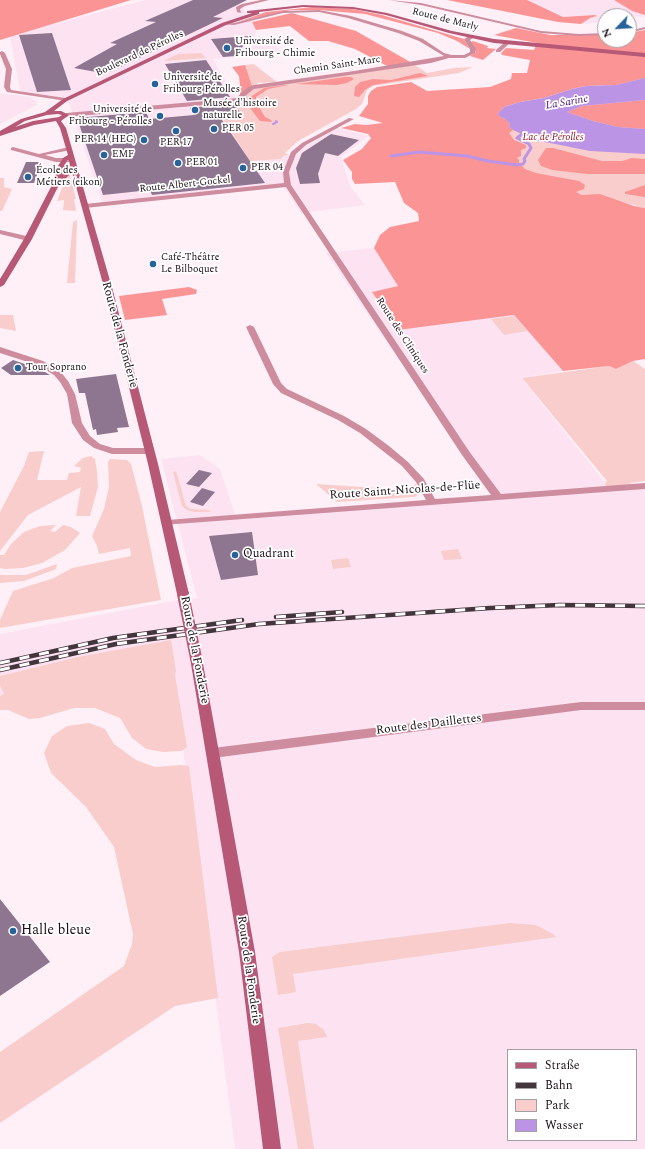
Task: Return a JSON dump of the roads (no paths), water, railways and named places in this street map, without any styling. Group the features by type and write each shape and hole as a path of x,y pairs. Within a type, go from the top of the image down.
{"main road":[{"name":"Route de Marly","path":"248,14 280,8 324,6 362,9 471,37 507,43 645,55"},
{"name":"Route de Marly","path":"248,14 255,14 280,8"},
{"path":"224,24 238,14 248,14"},
{"path":"224,24 248,14"},
{"name":"Boulevard de Pérolles","path":"45,116 65,100 224,24"},
{"path":"59,112 60,105 65,100"},
{"path":"0,133 17,128 45,116 59,112 66,115 58,120 45,116"},
{"name":"Route de la Fonderie","path":"58,120 63,128 108,291 167,523 196,658 247,952 272,1149"},
{"path":"0,285 28,239 71,158"},
{"path":"56,184 57,176 64,160"}],"street":[{"path":"238,14 238,8 244,5 267,0"},
{"path":"390,0 421,4 541,32 579,35 597,34"},
{"path":"224,24 234,24 283,12 319,11 349,17 400,32 426,42 447,57"},
{"name":"Chemin Saint-Marc","path":"66,115 239,98 250,88 254,87 354,73 431,61 447,57 462,57 472,53 473,49 467,39 471,37"},
{"path":"498,51 507,43"},
{"path":"2,53 9,69 6,87 9,91 65,100"},
{"path":"288,185 286,172 293,153 304,144 351,119"},
{"path":"13,149 56,160 71,158"},
{"path":"31,153 71,158"},
{"name":"Route Albert-Gockel","path":"85,206 288,185"},
{"name":"Route des Cliniques","path":"288,185 467,455 498,497"},
{"path":"0,232 28,239"},
{"path":"250,327 277,384 284,391 341,418 364,431 405,464 420,481 432,502"},
{"path":"0,350 40,363 57,372 71,394 77,423 86,438 97,446 112,451 149,451"},
{"name":"Route Saint-Nicolas-de-Flüe","path":"167,523 645,486"},
{"name":"Route des Daillettes","path":"213,753 581,706 645,706"}],"water":[{"name":"La Sarine","path":"645,78 645,100 582,106 567,112 593,121 618,127 645,129 645,154 590,151 535,140 513,130 509,127 510,124 499,116 498,113 504,107 520,102 544,98 572,89 586,86 616,85"}],"waterway":[{"path":"273,124 277,122 276,121"},
{"path":"391,156 419,152 467,156 488,161 517,165 523,164 525,161 524,159 531,148 529,144 517,138 522,134"}],"railway":[{"path":"0,670 116,644 259,624 490,608 560,605 645,606"},
{"path":"276,617 342,612"},
{"path":"0,663 113,638 242,620"}],"place":[{"name":"Université de Fribourg - Chimie","path":"227,48"},
{"name":"Université de Fribourg Pérolles","path":"155,84"},
{"name":"Musée d'histoire naturelle","path":"195,110"},
{"name":"Université de Fribourg - Pérolles","path":"160,116"},
{"name":"PER 05","path":"214,129"},
{"name":"PER 17","path":"176,131"},
{"name":"PER 14 (HEG)","path":"144,140"},
{"name":"EMF","path":"104,155"},
{"name":"PER 01","path":"178,163"},
{"name":"PER 04","path":"243,168"},
{"name":"École des Métiers (eikon)","path":"28,177"},
{"name":"Café-Théâtre Le Bilboquet","path":"153,264"},
{"name":"Tour Soprano","path":"18,368"},
{"name":"Quadrant","path":"235,555"},
{"name":"Halle bleue","path":"13,931"}],"park label":[{"name":"Lac de Pérolles","path":"553,138"}]}
